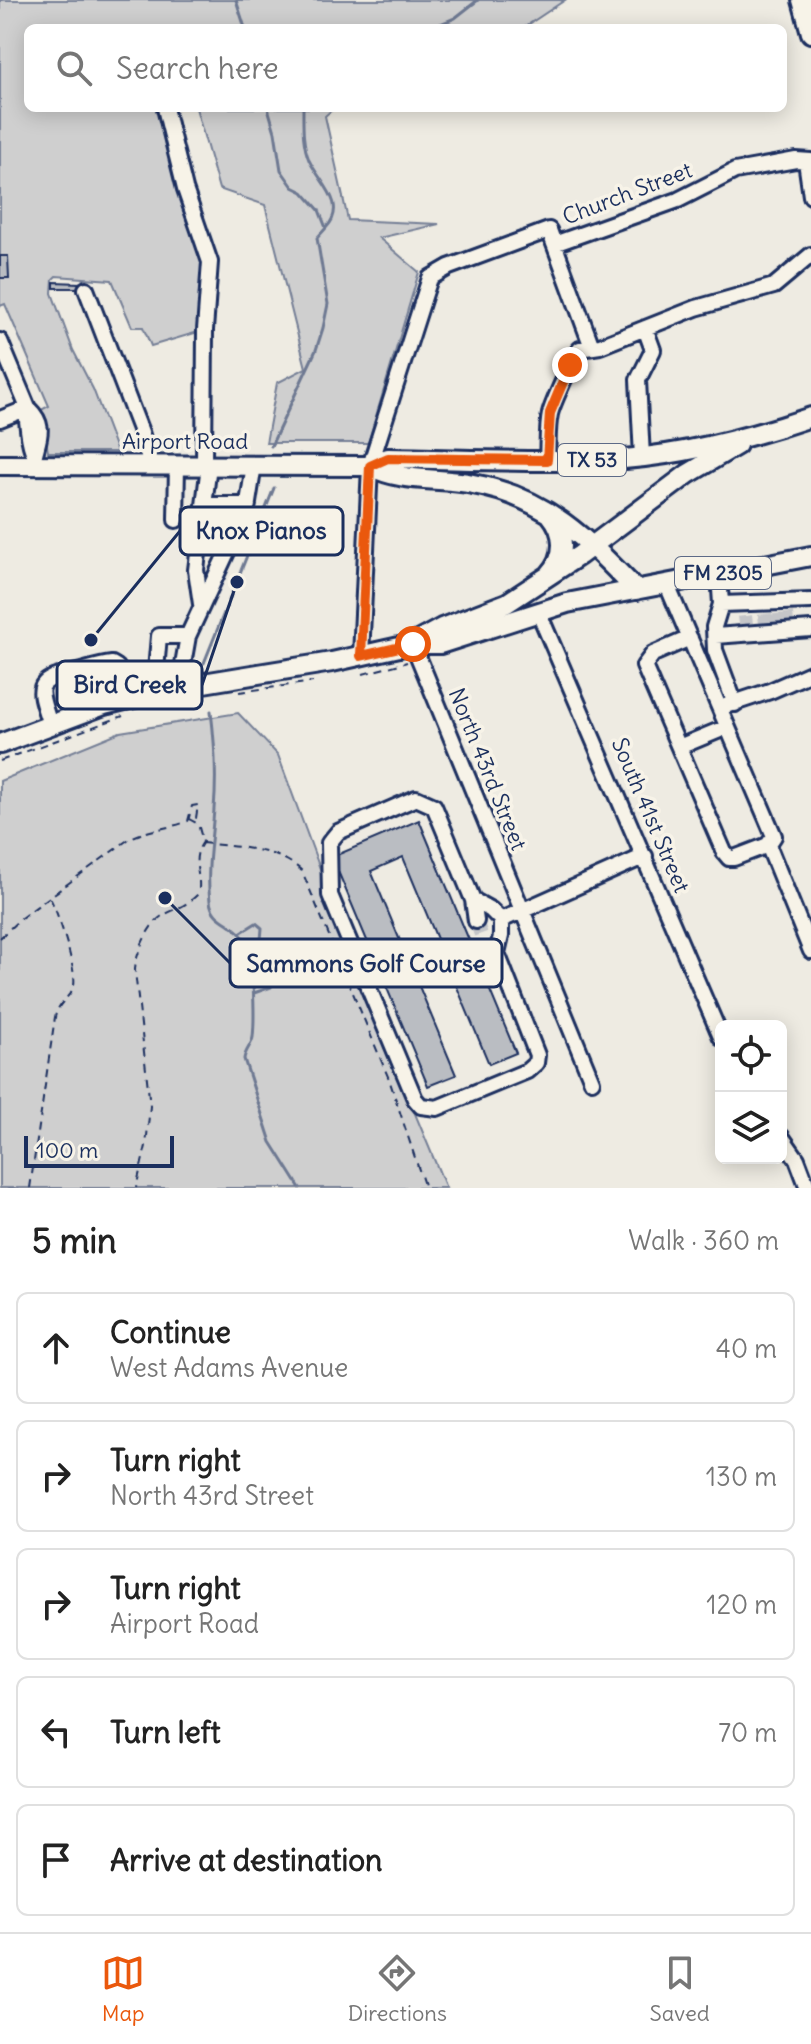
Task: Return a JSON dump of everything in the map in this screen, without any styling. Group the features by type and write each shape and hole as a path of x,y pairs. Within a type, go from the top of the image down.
{"main road":[{"path":"802,0 811,33"},
{"name":"Airport Road","path":"0,465 34,460 151,465 370,466 388,458 547,460 642,457 761,434 811,417"},
{"name":"Airport Road","path":"594,545 688,474 761,434"},
{"name":"Airport Road","path":"370,466 387,475 475,484 516,497 548,512 594,545 636,590"},
{"path":"547,577 560,559 563,544 557,523 548,512"},
{"name":"FM 2305","path":"410,653 442,628 507,603 594,545"},
{"name":"FM 2305","path":"0,744 104,705 129,706 154,693 179,687 362,665 460,639 538,611 811,556"}],"street":[{"path":"166,112 185,189 210,262 205,330 206,465 196,570 201,606"},
{"name":"Church Street","path":"370,466 430,278 449,267 542,231 549,230 554,244 678,200 735,171 796,160 808,161"},
{"path":"808,161 811,196"},
{"path":"554,244 596,346"},
{"path":"547,460 550,413 573,357 580,349 596,346 696,308 774,286 811,255"},
{"path":"86,289 151,465"},
{"path":"642,457 638,380 653,350 645,328"},
{"path":"0,341 40,431 34,460"},
{"path":"0,419 28,408"},
{"path":"176,520 177,465"},
{"path":"179,687 188,636 248,505 254,465"},
{"path":"362,665 370,466"},
{"path":"204,505 248,505"},
{"path":"196,570 217,572"},
{"path":"690,638 653,654 644,666 729,858 734,858 768,845 774,836 727,727 727,706 715,650 714,627 721,604 719,574"},
{"path":"667,585 690,638 727,706"},
{"path":"715,636 772,619 811,601"},
{"path":"721,604 772,619"},
{"name":"South 41st Street","path":"538,611 715,1023"},
{"path":"154,693 159,636 188,636"},
{"name":"North 43rd Street","path":"410,653 592,1081"},
{"path":"50,725 41,692 43,684 51,677 112,664 117,667 129,706"},
{"path":"727,706 811,673"},
{"path":"679,747 727,727"},
{"path":"476,921 473,900 434,806 427,801 416,798 338,832 329,843 330,895 410,1088 421,1106 437,1108 527,1071 536,1063 537,1055 497,953 483,940"},
{"path":"768,845 811,951"},
{"path":"501,920 645,856"},
{"path":"473,900 501,920 497,953"},
{"path":"787,1141 804,1157 808,1188"}],"path":[{"path":"362,665 410,653"},
{"path":"236,693 313,682"},
{"path":"0,761 99,723 129,706"},
{"path":"0,938 12,925 129,839 188,821 192,806 195,804 199,807 197,815 189,819 198,824 203,844 196,857 198,894 158,918 148,929 136,957 150,1106 146,1146 136,1188"},
{"path":"203,844 277,855 302,871 389,1079 425,1188"},
{"path":"30,1188 55,1017 59,1003 71,992 74,979 70,956 49,897"}],"shaded area":[{"path":"0,0 565,0 529,24 24,24 24,112 166,112 210,262 205,330 151,346 143,327 132,327 112,280 56,276 52,293 117,452 48,452 41,410 49,406 5,304 0,306"},
{"path":"197,112 330,112 325,116 348,220 439,224 379,238 419,272 368,443 266,443 277,383 306,368 265,205 219,189"},
{"path":"238,713 278,755 374,1015 446,1188 0,1188 0,781 120,732"}],"building":[{"path":"0,256 8,256 9,278 0,278"},
{"path":"54,282 80,283 80,288 54,288"},
{"path":"419,820 516,1053 489,1064 403,857 371,871 456,1075 428,1086 332,857"}],"waterway":[{"path":"236,0 244,24"},
{"path":"441,24 455,18 478,0"},
{"path":"269,112 281,170 293,187 303,192 319,210 326,228 317,238 328,304 316,350 271,446"},
{"path":"303,112 307,154 333,202 332,219 326,228"},
{"path":"204,663 274,488"},
{"path":"211,711 215,797 209,866 210,901 219,918 236,929 248,947 254,1028 244,1059 271,1142 300,1188"},
{"path":"240,933 256,923 262,928 260,952 271,987 254,993"}],"tunnel":[{"path":"786,613 787,622"},
{"path":"765,614 766,624"},
{"path":"775,614 776,623"},
{"path":"745,616 746,624"},
{"path":"476,921 483,940"}],"place":[{"name":"Bird Creek","path":"237,582"},
{"name":"Knox Pianos","path":"91,640"},
{"name":"Sammons Golf Course","path":"165,898"}],"route":[{"path":"413,644 361,656 370,466 388,458 547,460 550,413 570,365"}]}
